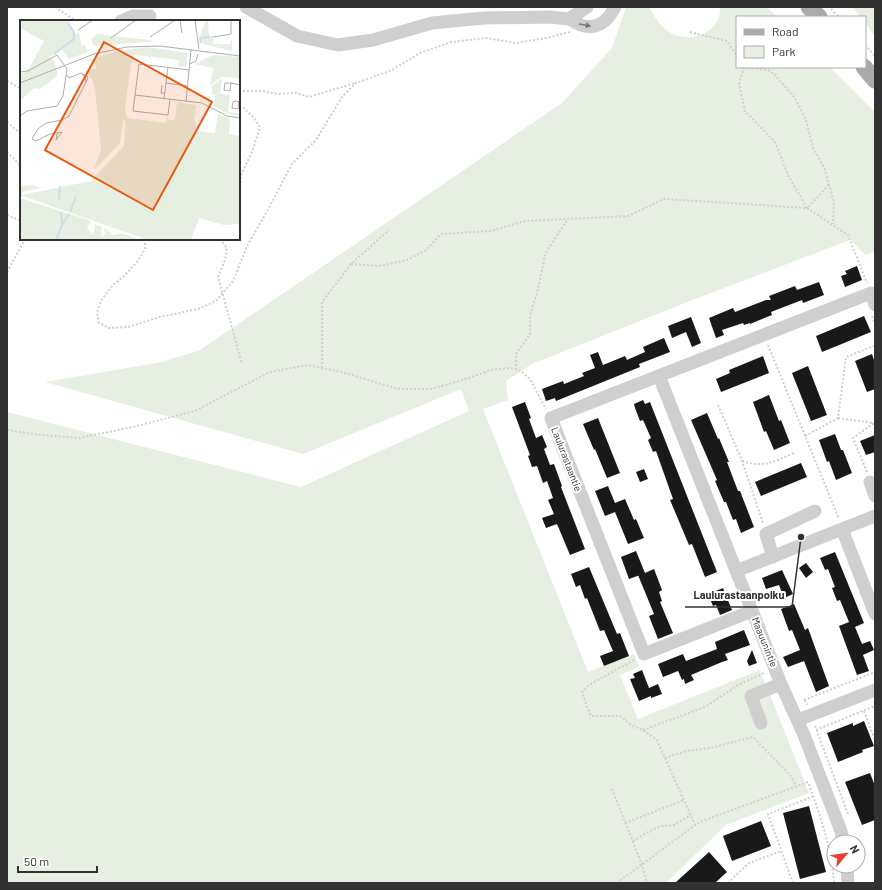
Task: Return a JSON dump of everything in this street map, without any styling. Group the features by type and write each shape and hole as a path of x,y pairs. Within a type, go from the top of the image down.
{"main road":[{"path":"809,7 818,16"},
{"path":"865,68 875,80"}],"street":[{"path":"117,20 124,7"},
{"path":"246,7 297,36 338,45 373,40 432,23 484,18 550,17 569,19 584,26 597,26 610,17 615,7"},
{"path":"569,19 587,7"},
{"path":"123,20 133,16 148,15"},
{"name":"Laulurastaantie","path":"644,654 551,418 764,334 873,299"},
{"name":"Maauunintie","path":"659,376 781,684 804,735 841,834"},
{"path":"870,482 875,496"},
{"path":"773,557 766,534 815,511"},
{"path":"736,572 875,516"},
{"path":"842,529 875,614"},
{"path":"644,654 752,611"},
{"path":"761,723 750,696 781,684"},
{"path":"798,720 875,690"}],"path":[{"path":"55,7 74,20"},
{"path":"829,7 838,16"},
{"path":"240,91 262,91 278,94 296,93 309,97 356,83 392,70 420,53 451,42 486,38 514,43 547,38 584,26"},
{"path":"690,32 727,41 736,54"},
{"path":"866,45 875,56"},
{"path":"744,68 739,84 745,111 775,142 788,175 807,208 848,235 873,299"},
{"path":"752,68 768,70 775,75 795,98 806,120 813,148 824,167 829,184 834,202 832,224"},
{"path":"7,81 20,88"},
{"path":"145,240 145,249 138,261 102,298 97,312 99,323 109,328 128,327 160,317 198,309 216,302 233,281 248,244 292,164 316,140 342,97 356,83"},
{"path":"240,109 244,108 254,118 260,127 252,152 241,175 240,186"},
{"path":"7,122 20,133"},
{"path":"7,152 20,166"},
{"path":"351,264 379,266 407,260 426,250 441,234 491,231 525,221 628,216 664,199 807,208 829,184"},
{"path":"7,215 20,221"},
{"path":"516,370 516,354 530,334 530,315 537,293 546,252 568,219"},
{"path":"322,368 322,302 351,264 389,230"},
{"path":"7,272 24,240"},
{"path":"221,240 227,248 225,260 218,277 242,364"},
{"path":"764,334 842,529"},
{"path":"838,418 846,356 874,346"},
{"path":"7,430 41,435 79,438 133,427 195,411 270,372 307,365 342,372 398,389 431,389 491,370 511,368 521,371 530,379 551,418"},
{"path":"718,405 742,461 761,513 766,534"},
{"path":"805,436 838,418 874,423"},
{"path":"870,482 853,438 874,423"},
{"path":"742,461 755,465 765,465 794,453"},
{"path":"644,654 589,685 582,692 591,716 620,716 630,724 643,730 657,740 695,825"},
{"path":"791,706 875,672"},
{"path":"643,730 705,707 738,685 765,673"},
{"path":"804,735 875,706"},
{"path":"864,711 875,740"},
{"path":"665,758 686,751 710,748 753,737 790,775 796,785"},
{"path":"617,883 695,825 796,785 808,782"},
{"path":"612,788 642,865 647,883"},
{"path":"793,883 768,814 814,796"},
{"path":"625,823 684,800"},
{"path":"632,841 659,827 666,825 672,826 691,815"},
{"path":"728,883 749,863 782,851"}],"green space":[{"path":"626,7 650,7 664,28 671,33 678,36 693,37 701,35 713,26 719,18 720,7 767,7 776,16 736,16 736,68 830,68 875,112 875,251 866,255 850,240 695,299 532,364 506,381 508,400 483,409 588,672 634,654 639,667 620,675 638,719 760,670 809,793 726,825 666,883 7,883 7,412 301,487 469,411 461,389 303,454 45,382 162,362 200,350 562,103 612,48"},
{"path":"853,7 875,7 875,36 866,24 866,16 859,16"}],"building":[{"path":"857,266 862,280 845,287 841,276 847,274 845,271"},
{"path":"819,282 824,295 803,303 802,300 771,312 772,315 750,324 744,325 743,323 722,330 724,335 716,338 709,318 733,308 735,312 766,300 771,300 769,296 795,286 797,290"},
{"path":"864,316 871,332 822,352 816,336"},
{"path":"691,317 701,343 692,347 686,332 672,338 668,326"},
{"path":"664,338 670,352 639,364 640,367 556,401 555,398 546,401 542,389 563,381 564,384 584,376 582,373 595,368 590,355 598,352 603,365 625,356 627,360 645,352 643,347"},
{"path":"872,354 875,363 875,389 867,392 855,361"},
{"path":"763,356 769,373 721,392 716,379 730,373 729,370"},
{"path":"808,366 827,415 811,421 792,373"},
{"path":"769,395 779,421 781,420 790,443 774,450 766,431 764,432 753,402"},
{"path":"643,400 645,404 650,402 717,572 705,577 692,544 689,545 670,500 673,499 656,451 653,452 648,440 651,438 643,420 640,421 635,408 634,404"},
{"path":"525,402 536,438 542,435 547,447 544,449 550,465 554,464 562,486 561,487 585,549 570,555 557,524 546,528 542,518 554,514 548,500 553,498 547,481 543,483 537,466 532,467 528,456 530,455 512,407"},
{"path":"707,413 729,462 727,462 738,491 740,491 754,527 741,533 736,519 733,520 726,502 724,502 715,481 717,480 691,420"},
{"path":"598,418 620,473 607,478 583,424"},
{"path":"835,434 852,473 836,480 829,461 827,462 819,440"},
{"path":"875,435 875,452 866,455 860,441"},
{"path":"801,463 807,477 761,496 755,482"},
{"path":"644,469 648,479 640,482 636,472"},
{"path":"608,486 615,503 625,499 644,538 628,544 615,512 605,516 595,491"},
{"path":"636,551 645,573 654,569 662,590 659,592 662,601 660,602 673,633 658,639 649,616 654,614 638,576 629,579 621,557"},
{"path":"835,552 864,623 855,627 862,644 870,641 874,650 863,655 869,671 857,675 839,626 849,622 840,600 837,601 832,588 835,587 828,569 825,570 820,558"},
{"path":"806,563 813,572 806,578 799,568"},
{"path":"589,567 617,634 620,633 629,656 604,666 600,656 613,651 604,630 600,631 587,598 585,599 580,585 576,587 571,574"},
{"path":"782,570 793,594 784,598 779,585 766,589 762,578"},
{"path":"723,588 732,610 720,615 716,605 713,606 708,594"},
{"path":"794,604 805,630 808,628 829,686 816,692 804,661 788,667 783,657 800,650 792,630 789,631 781,609"},
{"path":"744,630 750,645 725,654 728,660 691,675 694,680 685,684 684,679 682,680 678,671 663,677 658,664 683,654 686,661 717,649 715,642"},
{"path":"752,650 757,663 749,666 747,661"},
{"path":"642,670 649,688 658,684 662,694 651,698 651,696 639,701 630,679 635,678 633,674"},
{"path":"864,721 874,746 862,750 863,752 838,762 827,733 853,723 853,726"},
{"path":"870,773 875,786 875,820 862,825 845,782"},
{"path":"809,806 826,872 800,879 783,813"},
{"path":"761,821 771,846 732,861 723,836"},
{"path":"709,852 727,872 715,883 675,883"}],"place":[{"name":"Laulurastaanpolku","path":"801,537"}]}
